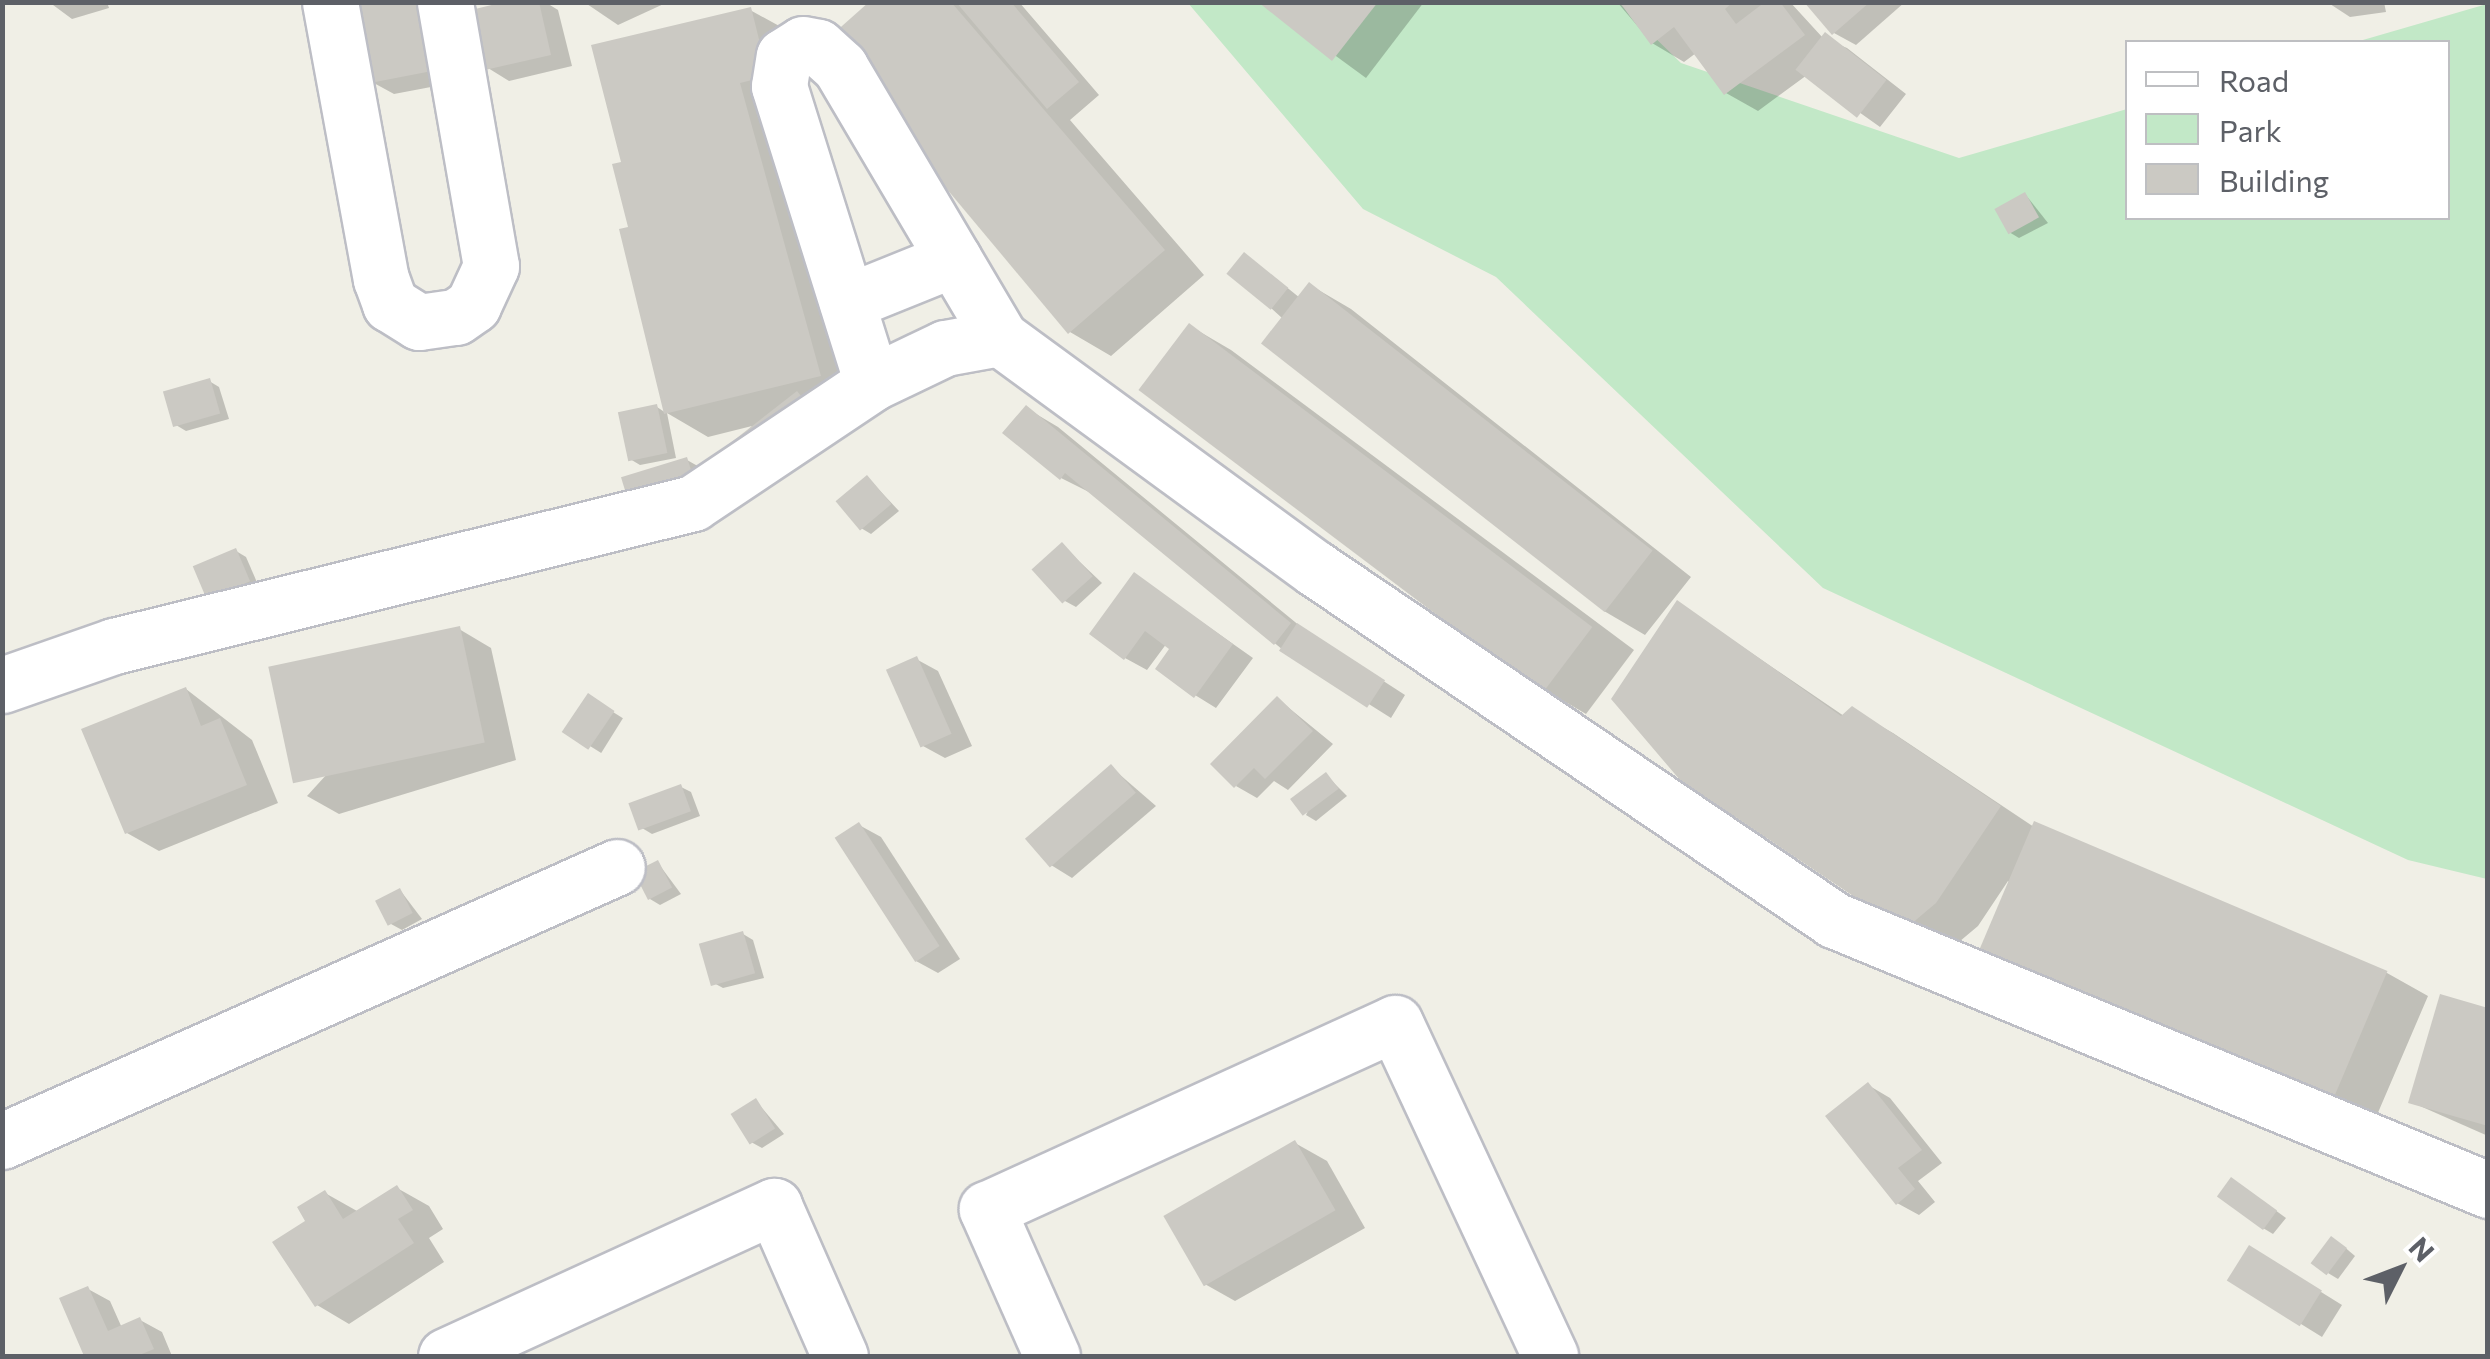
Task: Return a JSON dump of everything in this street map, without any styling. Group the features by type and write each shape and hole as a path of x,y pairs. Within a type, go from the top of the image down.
{"street":[{"path":"330,2 380,279 390,304 419,322 456,317 473,305 491,266 445,2"},
{"path":"872,383 778,86 784,56 803,44 840,67 1000,338 1316,568 1834,920 2488,1190"},
{"path":"846,302 954,259"},
{"path":"2,685 114,646 693,503 872,383 945,348 1000,338"},
{"path":"2,1140 616,867"},
{"path":"1052,1356 987,1209 1395,1023 1550,1356"},
{"path":"446,1356 774,1206 840,1356"}],"green space":[{"path":"1188,3 1619,3 1681,63 1959,158 2125,110 2125,220 2450,220 2450,40 2363,40 2487,4 2487,879 2408,860 1823,588 1496,277 1363,209"}],"building":[{"path":"354,2 418,2 432,71 370,83"},
{"path":"504,2 539,2 551,55 485,70 471,10"},
{"path":"869,2 951,2 1165,250 1068,334 824,42"},
{"path":"956,2 1011,2 1079,82 1047,109"},
{"path":"1258,2 1378,2 1332,61"},
{"path":"1733,2 1725,9 1736,24 1765,2 1780,2 1805,35 1724,95 1674,27 1651,45 1621,4"},
{"path":"1804,2 1870,2 1832,35"},
{"path":"751,7 768,76 740,83 821,376 664,414 619,229 628,227 612,164 621,162 591,45"},
{"path":"1825,32 1886,80 1857,118 1795,70"},
{"path":"2025,192 2039,217 2008,234 1994,209"},
{"path":"1244,252 1288,288 1271,310 1226,274"},
{"path":"1309,282 1653,550 1605,612 1261,343"},
{"path":"1189,323 1592,627 1542,694 1138,390"},
{"path":"210,378 220,414 173,427 163,392"},
{"path":"797,391 814,413 719,488 702,465"},
{"path":"657,404 667,453 628,461 618,412"},
{"path":"1026,405 1291,623 1274,645 1065,473 1060,480 1002,433"},
{"path":"687,457 698,492 632,513 621,477"},
{"path":"867,475 891,504 860,530 836,501"},
{"path":"1062,542 1093,576 1062,604 1032,569"},
{"path":"236,548 250,581 207,600 193,566"},
{"path":"1134,572 1233,644 1194,698 1155,669 1169,649 1145,631 1124,660 1089,634"},
{"path":"1677,600 1841,716 1852,706 2001,806 1936,903 1904,930 1680,780 1611,699"},
{"path":"1297,623 1385,680 1367,708 1279,651"},
{"path":"460,626 485,742 293,783 268,667"},
{"path":"917,656 952,734 921,747 886,670"},
{"path":"186,687 201,726 220,718 247,785 125,834 81,729"},
{"path":"588,693 615,711 588,750 562,732"},
{"path":"1277,696 1313,731 1265,779 1254,768 1234,788 1210,764"},
{"path":"1111,764 1136,793 1050,867 1025,839"},
{"path":"1326,772 1339,789 1303,816 1290,799"},
{"path":"681,784 691,811 638,830 628,803"},
{"path":"2034,821 2387,971 2328,1112 1974,962"},
{"path":"859,822 940,946 915,962 835,838"},
{"path":"658,860 672,888 648,900 634,872"},
{"path":"400,888 413,913 388,926 375,901"},
{"path":"743,931 755,973 711,986 699,944"},
{"path":"2440,994 2488,1008 2488,1126 2408,1103"},
{"path":"1868,1082 1922,1150 1898,1168 1915,1189 1896,1205 1825,1116"},
{"path":"756,1098 775,1129 750,1144 731,1114"},
{"path":"1295,1140 1336,1210 1204,1286 1163,1216"},
{"path":"2231,1177 2277,1211 2263,1230 2217,1196"},
{"path":"397,1185 413,1210 398,1219 414,1243 315,1307 272,1242 305,1221 297,1207 325,1190 343,1219"},
{"path":"2331,1236 2347,1248 2327,1275 2311,1263"},
{"path":"2249,1245 2322,1291 2300,1326 2227,1281"},
{"path":"88,1286 108,1331 140,1317 154,1349 137,1356 84,1356 59,1298"}]}
